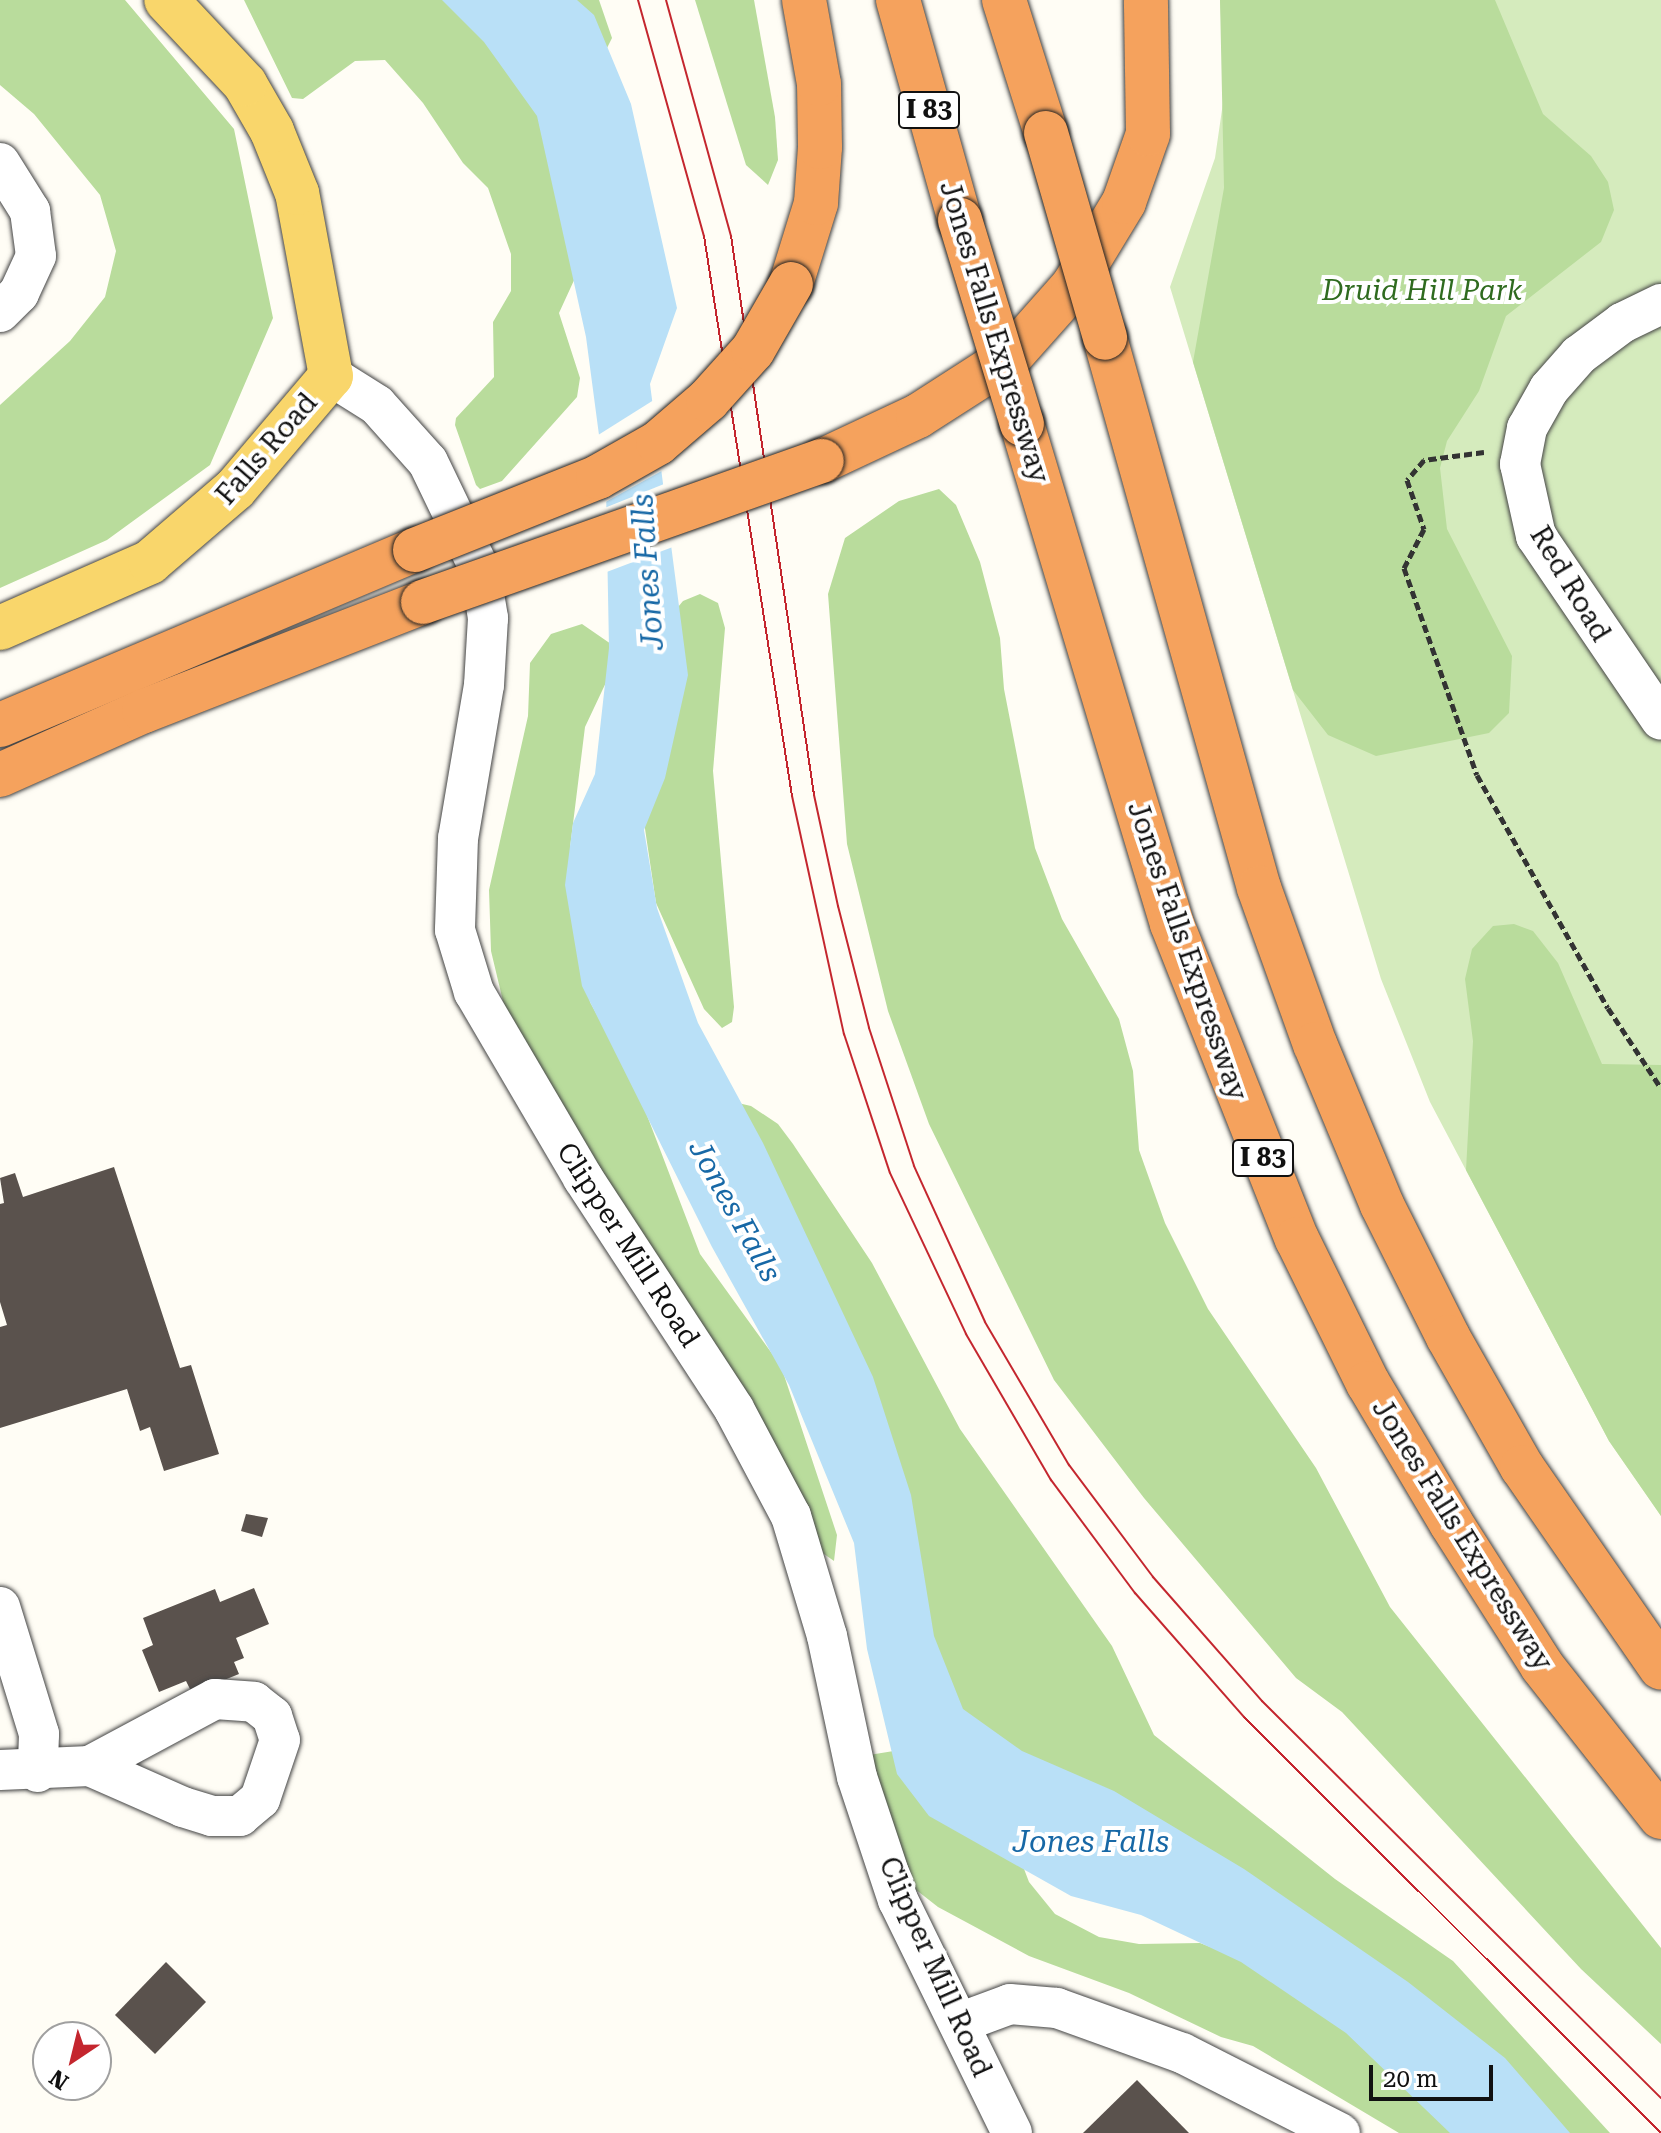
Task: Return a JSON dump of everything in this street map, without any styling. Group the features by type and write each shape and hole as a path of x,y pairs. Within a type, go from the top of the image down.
{"highway":[{"path":"0,725 415,550 598,477 658,443 708,400 753,350 791,284 816,203 820,147 819,84 804,0"},
{"name":"Jones Falls Expressway","path":"898,0 960,220 1172,924 1297,1239 1368,1383 1451,1523 1542,1666 1661,1817"},
{"path":"1004,0 1105,338 1259,888 1315,1044 1382,1205 1522,1467 1661,1668"},
{"path":"0,775 144,711 423,602 822,461 918,416 972,383 1010,357 1073,286 1124,202 1148,134 1146,0"}],"main road":[{"name":"Falls Road","path":"0,628 150,562 235,489 331,376 297,193 272,131 245,84 166,0"}],"street":[{"path":"0,163 30,211 36,256 19,293 0,312"},
{"name":"Red Road","path":"1661,304 1622,323 1579,355 1549,389 1527,428 1520,464 1536,536 1661,720"},
{"name":"Clipper Mill Road","path":"331,376 377,405 428,462 480,570 488,618 484,685 458,838 455,930 474,992 583,1178 734,1409 791,1516 827,1636 857,1777 898,1900 1012,2133"},
{"path":"0,1607 39,1734 19,1771"},
{"path":"19,1771 90,1766"},
{"path":"959,2023 1010,2004 1057,2008 1182,2053 1340,2133"}],"path":[{"path":"1520,464 1476,449 1424,460 1407,480 1424,529 1404,568 1477,775 1608,1008 1661,1088"}],"green space":[{"path":"0,0 125,0 234,129 273,318 210,465 107,540 0,588 0,405 70,341 105,297 116,251 100,195 34,114 0,85"},
{"path":"244,0 476,0 525,56 581,265 559,313 580,378 577,397 502,481 480,489 476,485 455,425 456,418 494,377 493,322 511,291 511,254 488,188 463,163 423,103 385,60 355,61 303,99 292,98"},
{"path":"565,0 599,0 612,38 604,54"},
{"path":"695,0 754,0 775,117 778,160 768,185 746,165"},
{"name":"Druid Hill Park","path":"1220,0 1661,0 1661,1516 1609,1441 1430,1102 1381,979 1170,287 1215,158 1225,89"},
{"path":"1220,0 1495,0 1543,114 1591,156 1608,182 1614,210 1601,242 1506,316 1479,391 1447,441 1440,468 1447,529 1512,656 1509,713 1489,733 1376,756 1328,735 1293,690 1193,362 1224,188"},
{"path":"939,489 956,505 980,562 1000,638 1004,689 1035,848 1062,919 1119,1019 1133,1071 1139,1150 1165,1223 1208,1309 1316,1468 1390,1607 1661,1948 1661,2044 1581,1969 1342,1712 1296,1678 1144,1498 1054,1380 929,1124 888,1011 847,844 828,594 845,538 899,501"},
{"path":"700,594 718,603 725,628 713,771 734,1007 732,1022 722,1028 704,1009 656,903 644,822 673,613 683,601"},
{"path":"582,624 611,644 610,674 585,727 570,848 590,1002 635,1084 700,1254 781,1366 837,1535 834,1561 824,1554 507,1018 491,951 489,890 528,716 530,663 551,634"},
{"path":"1514,924 1533,931 1558,963 1602,1064 1661,1065 1661,1516 1609,1441 1466,1170 1473,1041 1465,979 1472,949 1493,926"},
{"path":"725,1100 751,1106 778,1124 793,1144 872,1263 960,1429 1112,1646 1154,1735 1335,1879 1453,1961 1610,2133 1529,2133 979,1763"},
{"path":"906,1749 1021,1861 1029,1882 1055,1914 1099,1937 1139,1944 1200,1943 1273,1971 1474,2133 1399,2133 1253,2046 1221,2037 1129,1993 1029,1956 938,1907 915,1889 869,1755"}],"water":[{"name":"Jones Falls","path":"442,0 577,0 594,15 631,104 677,308 650,384 688,675 665,778 644,830 657,908 698,1023 763,1143 873,1377 911,1495 934,1636 963,1709 1022,1751 1114,1791 1244,1869 1408,1982 1505,2058 1570,2133 1450,2133 1346,2033 1241,1962 1141,1915 1071,1896 929,1816 897,1774 867,1649 854,1543 789,1385 712,1247 582,986 565,885 573,823 595,774 609,648 606,488 586,337 537,116 484,42"}],"pier":[{"path":"657,398 667,468 602,504 595,437"},
{"path":"669,482 678,545 604,573 602,509"}],"building":[{"path":"114,1167 180,1368 191,1365 219,1454 164,1471 150,1427 140,1431 127,1389 0,1428 0,1327 7,1325 0,1302 0,1204 4,1203 0,1178 15,1173 23,1197"},
{"path":"246,1514 268,1518 262,1537 241,1531"},
{"path":"254,1588 269,1624 236,1638 244,1658 234,1662 239,1674 192,1693 186,1681 159,1692 142,1650 153,1645 143,1618 215,1589 220,1602"},
{"path":"166,1962 206,2002 155,2054 115,2015"},
{"path":"1137,2080 1189,2133 1083,2133"}],"tram line":[{"path":"638,0 704,236 792,796 844,1034 890,1173 966,1334 1051,1480 1135,1593 1244,1717 1661,2133"},
{"path":"666,0 731,236 814,795 838,906 869,1028 914,1166 985,1322 1069,1465 1153,1577 1262,1701 1661,2098"}]}
